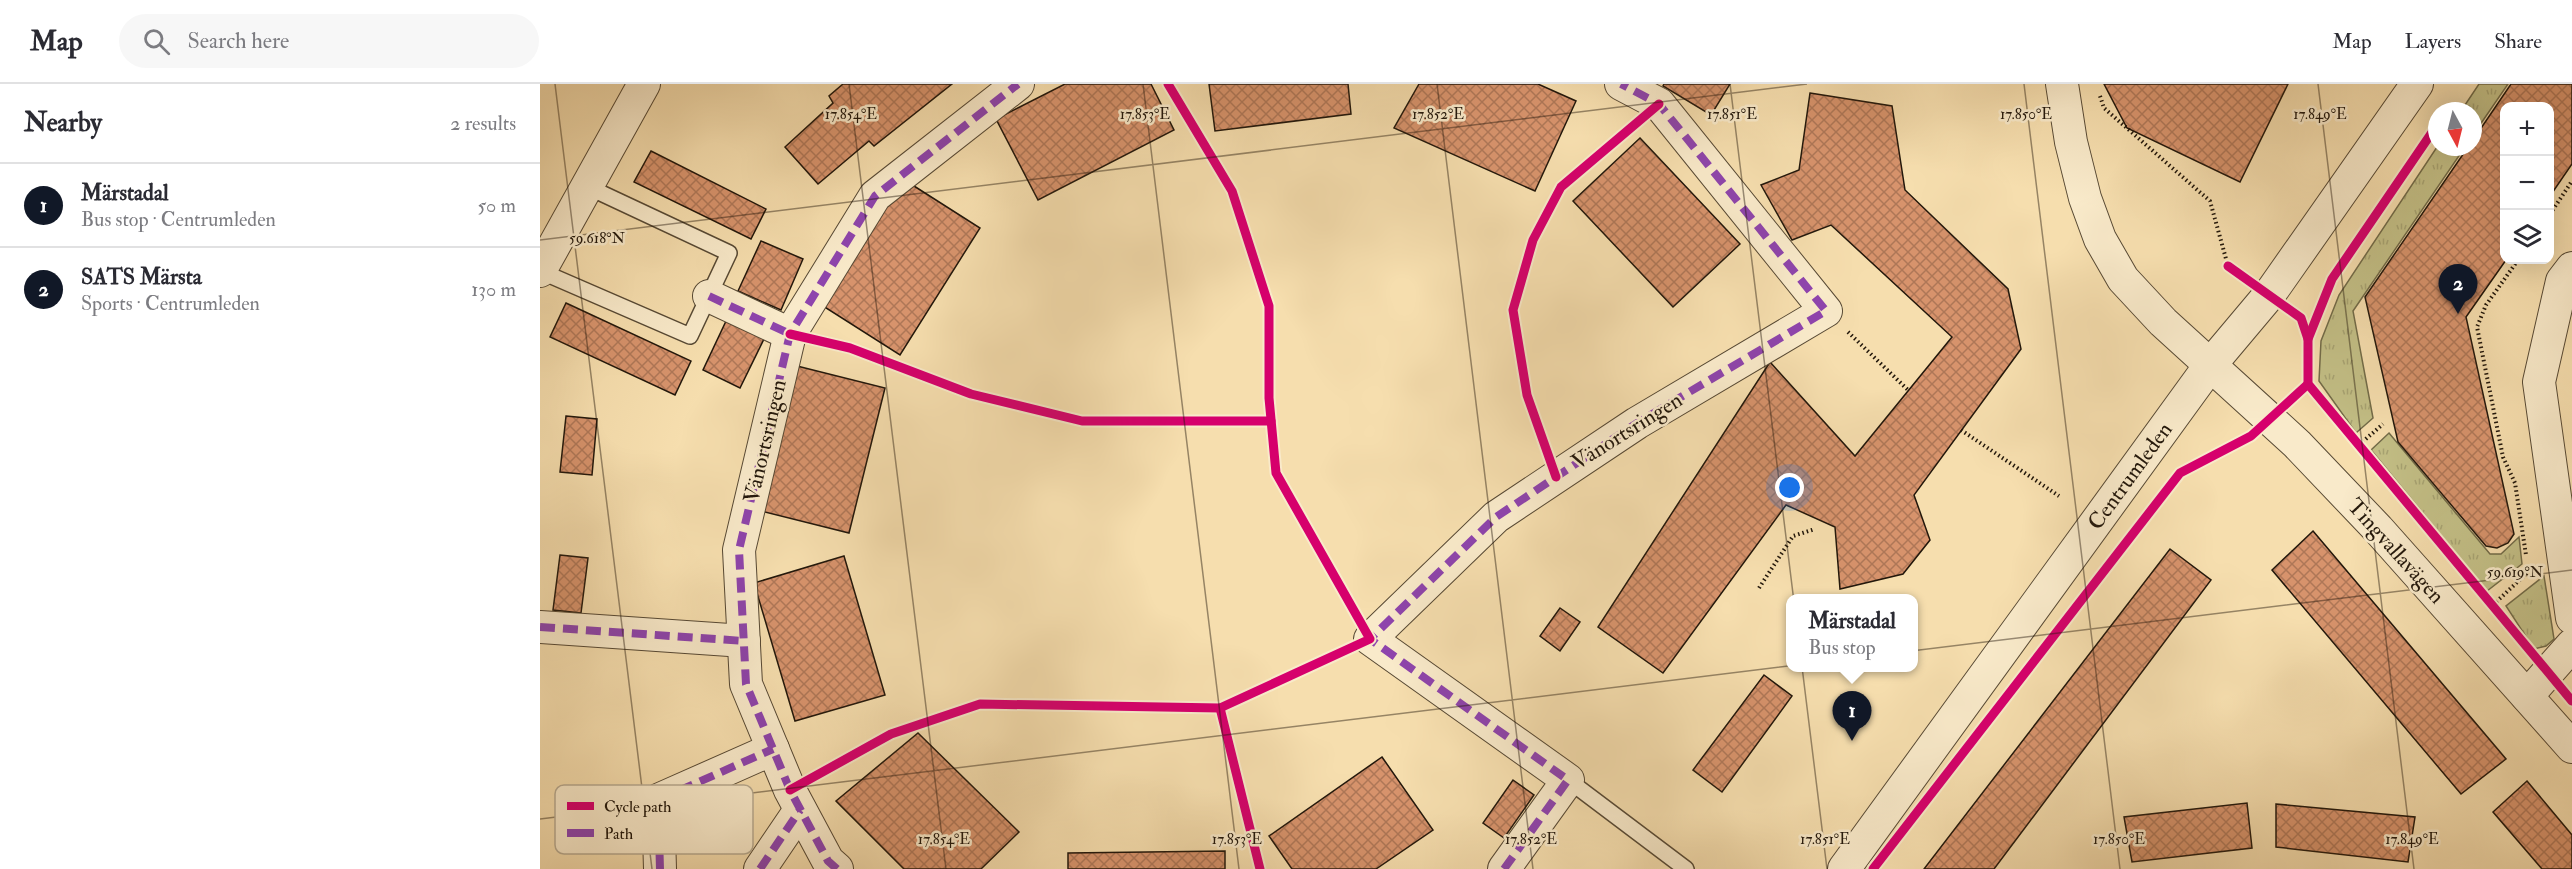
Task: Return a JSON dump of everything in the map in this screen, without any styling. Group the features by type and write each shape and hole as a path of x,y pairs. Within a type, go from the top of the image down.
{"street":[{"path":"540,271 644,84"},
{"name":"Vänortsringen","path":"837,869 828,861 800,810 746,684 739,550 790,334 875,196 1018,84"},
{"name":"Tingvallavägen","path":"2062,84 2071,142 2085,198 2100,239 2123,279 2163,322 2211,364 2321,469 2378,529 2572,747"},
{"name":"Centrumleden","path":"1844,869 2211,364 2269,295 2417,84"},
{"path":"1634,87 1659,104 1826,311"},
{"path":"2572,268 2562,281 2539,382 2572,618"},
{"path":"709,296 790,334"},
{"name":"Vänortsringen","path":"1568,780 1370,639 1496,517 1637,423 1826,311"},
{"path":"540,627 744,641"},
{"path":"2527,696 2572,645"},
{"path":"692,785 773,749"},
{"path":"1504,869 1568,780"},
{"path":"760,869 800,810"},
{"path":"660,854 660,869"}],"lane":[{"path":"540,271 690,336 729,253 586,186"},
{"path":"1568,780 1686,869"}],"path":[{"path":"2098,92 2104,108 2210,201 2228,266 2269,295"},
{"path":"2553,210 2572,181"},
{"path":"2493,605 2529,573 2515,483 2503,456 2477,327 2486,305 2515,264"},
{"path":"1826,311 1908,390"},
{"path":"2359,445 2383,424"},
{"path":"1961,430 2059,496"},
{"path":"2352,436 2367,454"},
{"path":"1759,588 1793,536 1815,529"},
{"path":"2486,596 2500,613"}],"green space":[{"path":"2479,84 2508,84 2482,122 2482,102 2467,102"},
{"path":"2431,156 2459,156 2353,311 2373,418 2356,433 2319,381 2321,341 2339,295"},
{"path":"2389,433 2490,554 2501,554 2519,537 2522,564 2487,591 2371,450"},
{"path":"2544,576 2554,639 2546,646 2534,649 2506,606"}],"building":[{"path":"843,84 952,84 874,146 869,141 818,184 785,147 833,103 829,96"},
{"path":"1065,84 1151,84 1174,130 1038,200 996,119"},
{"path":"1209,84 1348,84 1351,114 1215,131"},
{"path":"1419,84 1538,84 1576,101 1535,191 1394,128"},
{"path":"1664,84 1730,84 1711,115 1663,86"},
{"path":"2104,84 2288,84 2240,182 2127,128"},
{"path":"2511,84 2572,84 2572,164 2554,190 2554,102 2500,102 2500,264 2503,264 2466,317 2514,534 2508,543 2497,548 2486,546 2398,442 2365,297 2462,156 2482,156 2482,127"},
{"path":"1810,93 1892,106 1905,190 2008,289 2021,349 1914,495 1930,540 1903,574 1840,589 1835,527 1786,505 1663,673 1598,627 1770,362 1855,456 1952,337 1831,225 1792,240 1761,185 1799,170"},
{"path":"1640,138 1740,244 1673,307 1573,201"},
{"path":"651,151 766,209 751,239 634,182"},
{"path":"903,179 980,228 900,355 823,306"},
{"path":"761,241 803,259 781,310 738,291"},
{"path":"566,303 691,361 675,395 550,337"},
{"path":"727,319 765,337 740,388 703,370"},
{"path":"797,366 885,388 849,533 761,511"},
{"path":"566,416 597,419 592,475 560,472"},
{"path":"2313,531 2506,759 2461,794 2272,570"},
{"path":"2170,549 2211,580 1994,869 1924,869"},
{"path":"560,555 588,558 581,613 553,610"},
{"path":"844,556 885,695 795,721 754,583"},
{"path":"1560,608 1580,622 1560,651 1540,636"},
{"path":"1764,675 1792,696 1722,792 1693,770"},
{"path":"918,733 1019,832 981,869 904,869 836,801"},
{"path":"1382,757 1433,830 1376,869 1292,869 1269,836"},
{"path":"1513,780 1534,795 1504,838 1483,823"},
{"path":"2527,781 2572,835 2572,869 2542,869 2493,812"},
{"path":"2247,803 2252,848 2132,862 2124,817"},
{"path":"2276,804 2415,817 2408,862 2276,847"},
{"path":"1225,851 1225,869 1068,869 1068,853"}],"marked path":[{"path":"837,869 828,861 790,790 746,684 739,550 790,334 875,196 1018,84"},
{"path":"1504,869 1568,780 1370,639 1496,517 1637,423 1826,311 1659,104 1621,84"},
{"path":"709,296 790,334"},
{"path":"540,627 744,641"},
{"path":"692,785 773,749"},
{"path":"760,869 800,810"},
{"path":"660,854 660,869"}],"cycle path":[{"path":"790,790 891,734 980,704 1220,708 1370,639 1276,473 1269,398 1269,306 1232,191 1168,84"},
{"path":"1556,477 1527,395 1513,310 1533,240 1561,187 1659,104"},
{"path":"2428,138 2332,279 2308,339 2308,384 2572,701"},
{"path":"2228,266 2301,318 2308,339"},
{"path":"790,334 850,348 971,394 1082,421 1271,421"},
{"path":"1873,869 2180,473 2251,436 2308,384"},
{"path":"1220,708 1260,869"}],"place":[{"name":"SATS Märsta","path":"2458,314"},
{"name":"Märstadal","path":"1852,741"}]}
